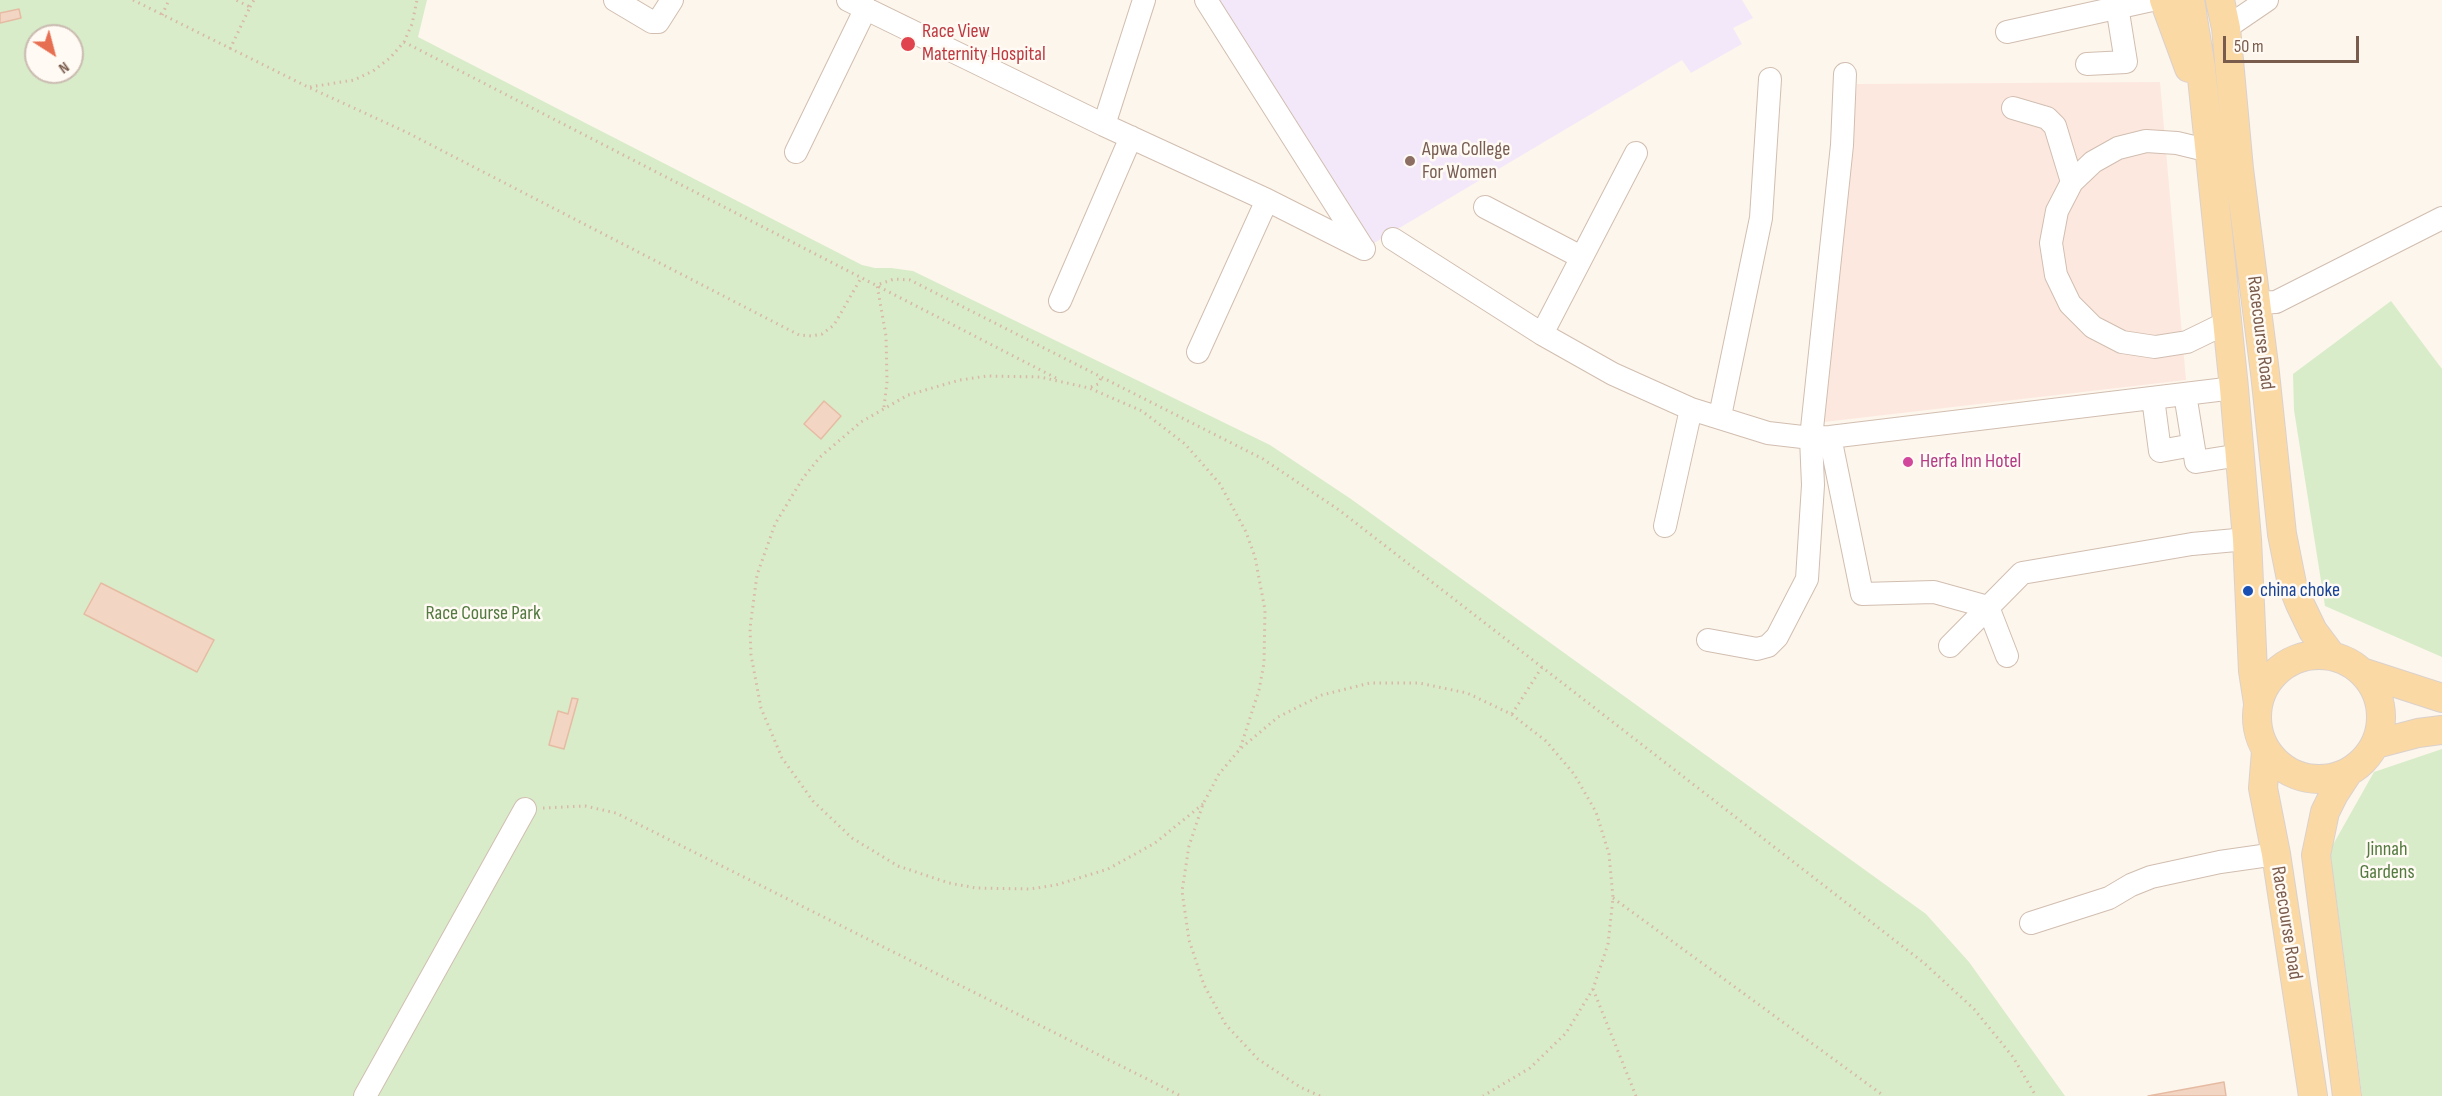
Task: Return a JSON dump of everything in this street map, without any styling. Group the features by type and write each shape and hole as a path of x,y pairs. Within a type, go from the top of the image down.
{"main road":[{"path":"2164,0 2207,118"},
{"path":"2190,0 2207,118"},
{"name":"Racecourse Road","path":"2220,0 2226,28 2239,169 2257,303 2282,534 2292,584 2310,625 2331,655"},
{"name":"Racecourse Road","path":"2207,118 2240,455 2247,539 2253,671 2258,702"},
{"path":"2365,673 2376,689 2382,707 2382,726 2376,744 2359,766 2347,774 2330,779 2311,780 2294,775 2278,765 2266,750 2259,735 2258,702 2266,685 2278,670 2294,660 2313,655 2331,655 2349,662 2365,673 2442,698"},
{"path":"2376,744 2418,733 2442,730"},
{"name":"Racecourse Road","path":"2266,750 2263,788 2276,854 2313,1096"},
{"name":"Racecourse Road","path":"2347,774 2325,812 2316,855 2347,1096"}],"street":[{"path":"615,0 652,22 658,22 664,17 672,0"},
{"path":"1104,125 1144,0"},
{"path":"796,152 857,4 1104,125 1267,200 1364,249 1206,0"},
{"path":"2007,32 2152,0"},
{"path":"2226,28 2266,0"},
{"path":"2087,64 2126,62 2117,6"},
{"path":"1708,640 1757,649 1768,646 1777,637 1807,579 1842,146 1845,74"},
{"path":"1720,416 1761,218 1770,79"},
{"path":"2013,108 2047,118 2055,126 2072,182"},
{"path":"1060,301 1131,137"},
{"path":"2210,151 2177,143 2146,141 2118,148 2092,162 2072,182 2057,211 2051,243 2056,275 2070,304 2093,327 2122,342 2155,347 2187,342 2226,323"},
{"path":"1542,334 1636,153"},
{"path":"1198,352 1267,200"},
{"path":"1485,207 1581,257"},
{"path":"2257,303 2276,302 2440,224"},
{"path":"1393,239 1542,334 1612,374 1691,409 1720,416 1741,426 1768,434 1820,437 2234,388"},
{"path":"2185,394 2196,462 2240,455"},
{"path":"2153,398 2160,451 2193,445"},
{"path":"1665,526 1691,409"},
{"path":"1820,437 1862,594 1934,592 1988,607"},
{"path":"1950,646 2022,573 2192,544 2247,539"},
{"path":"1988,607 2007,656"},
{"path":"365,1096 525,809"},
{"path":"2031,923 2109,898 2151,877 2220,862 2276,854"}],"path":[{"path":"133,0 308,87 406,132 800,335 822,334 834,325 861,278"},
{"path":"162,15 169,0"},
{"path":"236,0 250,7"},
{"path":"230,49 254,0"},
{"path":"308,87 354,80 373,71 390,58 404,42 412,24 417,0"},
{"path":"404,42 1061,380"},
{"path":"877,285 894,279 910,280 1263,459 1339,510 1924,963 1974,1009 2013,1058 2036,1096"},
{"path":"877,285 886,336 887,382 884,407"},
{"path":"1203,804 1155,843 1108,869 1056,885 1003,890 949,883 898,866 852,838 813,801 782,758 761,708 751,655 751,619 757,575 775,524 803,478 840,438 884,407 908,395 960,380 1013,375 1061,380 1089,388 1142,411 1185,444 1220,484 1246,532 1261,583 1266,636 1259,690 1240,749"},
{"path":"1089,388 1098,384 1102,376"},
{"path":"1511,714 1542,667"},
{"path":"1320,1096 1300,1087 1257,1059 1226,1025 1204,986 1189,940 1182,891 1189,846 1203,804 1219,774 1240,749 1278,717 1322,695 1370,683 1419,682 1467,693 1511,714 1546,741 1574,774 1596,812 1605,844 1613,898 1608,944 1593,989 1566,1033 1530,1068 1484,1096"},
{"path":"525,809 585,806 616,813 1181,1096"},
{"path":"1613,898 1884,1096"},
{"path":"1593,989 1636,1096"}],"shaded area":[{"name":"Apwa College For Women","path":"1206,0 1742,0 1753,18 1733,28 1742,44 1691,73 1682,60 1364,249"},
{"path":"2160,82 2186,380 1824,422 1857,84"}],"green space":[{"name":"Race Course Park","path":"0,0 427,0 418,37 862,265 913,271 1270,445 1351,499 1926,914 1969,962 2065,1096 0,1096"},
{"path":"2391,301 2442,369 2442,657 2325,606 2294,410 2293,374"},
{"name":"Jinnah Gardens","path":"2442,749 2442,1096 2362,1096 2330,850 2374,772"}],"building":[{"path":"19,9 21,18 0,23 0,13"},
{"path":"824,401 841,416 821,439 804,424"},
{"path":"101,583 214,640 197,672 84,614"},
{"path":"572,698 578,699 564,749 549,745 558,711 568,714"},
{"path":"2224,1082 2226,1096 2148,1096"}],"place":[{"name":"Race View Maternity Hospital","path":"908,44"},
{"name":"Apwa College For Women","path":"1410,161"},
{"name":"Herfa Inn Hotel","path":"1908,462"},
{"name":"china choke","path":"2248,591"}]}
